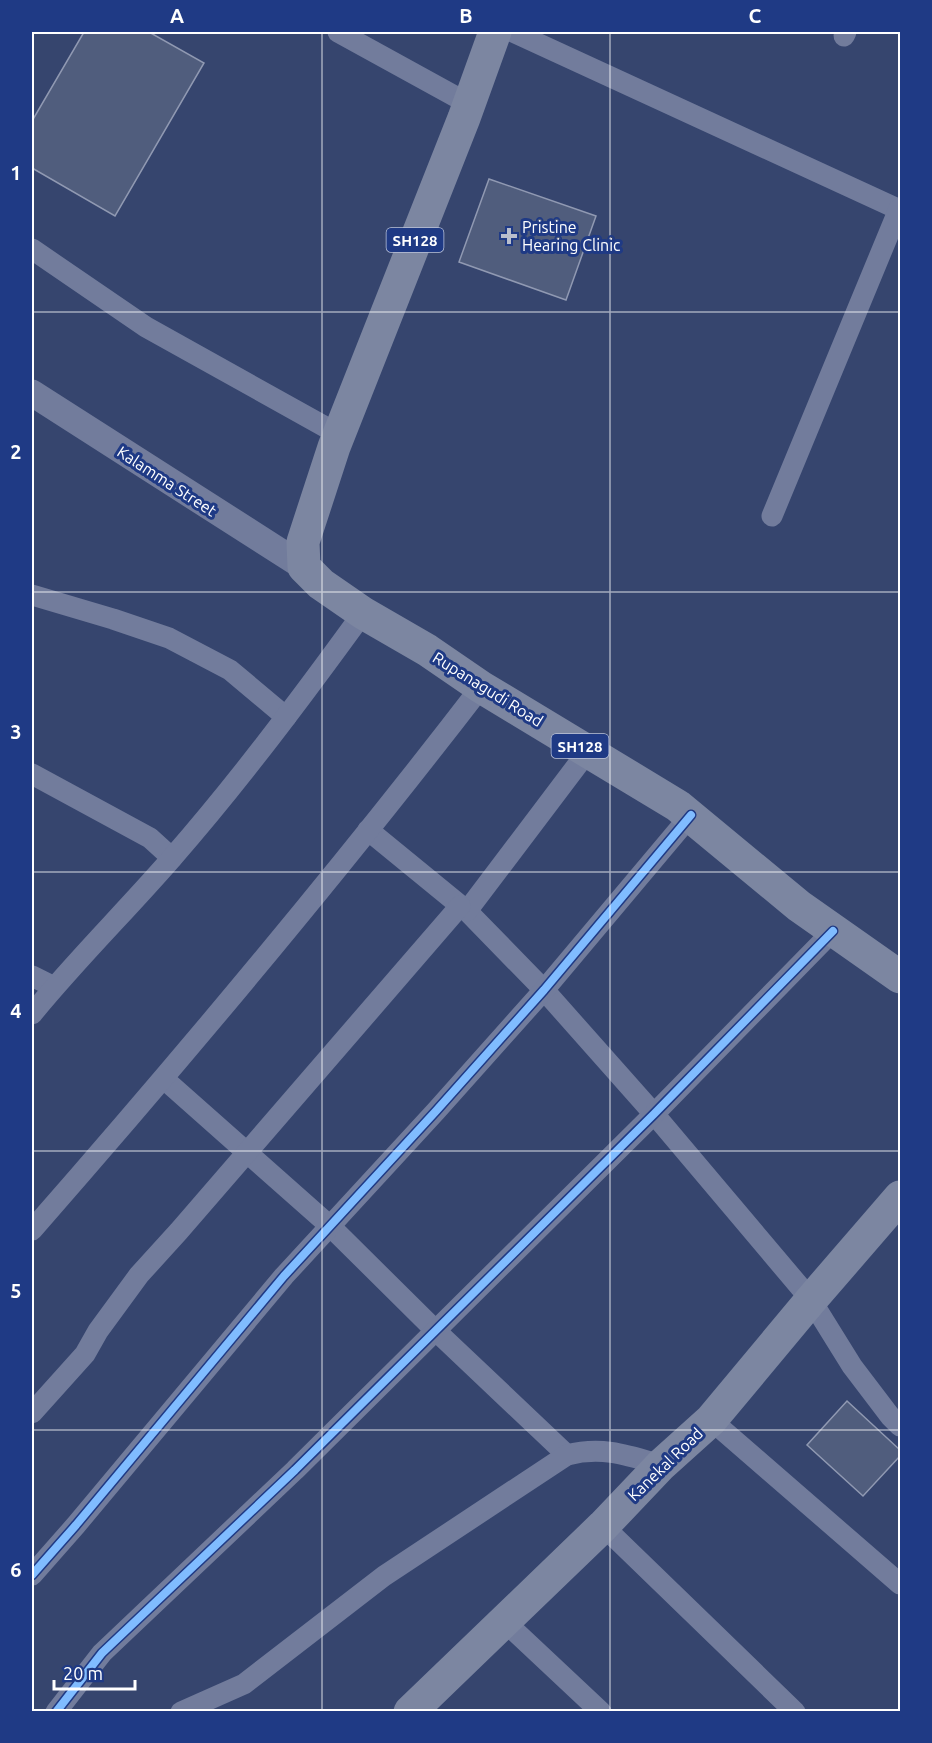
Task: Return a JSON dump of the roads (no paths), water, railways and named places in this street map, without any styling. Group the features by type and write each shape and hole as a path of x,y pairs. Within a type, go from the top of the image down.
{"main road":[{"name":"SH128","path":"304,567 303,542 336,441 469,104 495,32"},
{"name":"Rupanagudi Road","path":"304,567 321,584 363,613 678,806 799,906 900,977"},
{"name":"Kanekal Road","path":"416,1710 603,1526 661,1465 711,1420 900,1197"}],"street":[{"path":"338,32 469,104"},
{"path":"513,32 900,209 772,516"},
{"path":"32,249 146,327 336,441"},
{"name":"Kalamma Street","path":"32,393 304,567"},
{"path":"32,595 169,638 230,670 286,717"},
{"path":"32,1014 172,858 286,717 363,613"},
{"path":"32,1230 164,1079 390,805 481,687"},
{"path":"32,1413 85,1354 98,1331 139,1275 464,909 588,751"},
{"path":"32,774 150,838 172,858"},
{"path":"32,1575 284,1276 544,990 691,815"},
{"path":"368,830 464,909 544,990 654,1114 811,1300 852,1365 900,1426"},
{"path":"56,1712 102,1653 296,1470 654,1114 833,931"},
{"path":"32,976 54,987"},
{"path":"164,1079 330,1226 435,1330 567,1455"},
{"path":"711,1420 900,1584"},
{"path":"181,1712 244,1684 384,1576 567,1455 587,1450 623,1454 661,1465"},
{"path":"603,1526 795,1712"},
{"path":"504,1621 601,1712"}],"place":[{"name":"Pristine Hearing Clinic","path":"509,236"}]}
